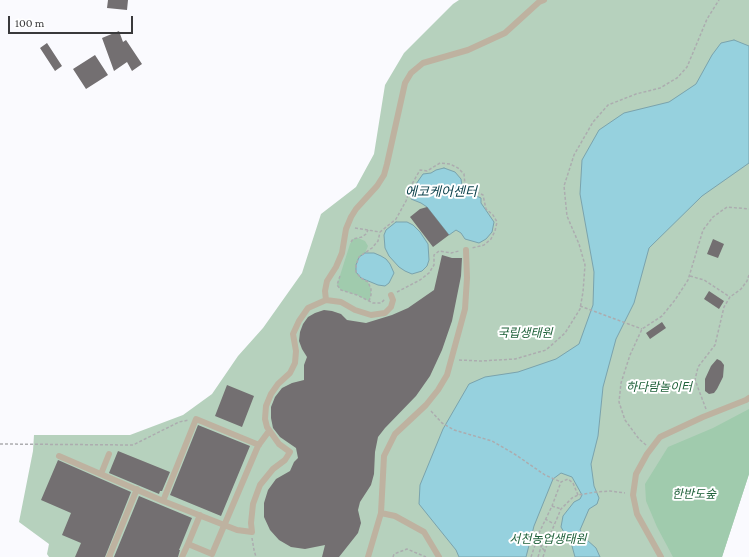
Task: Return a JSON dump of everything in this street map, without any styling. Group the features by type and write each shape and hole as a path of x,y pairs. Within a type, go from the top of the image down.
{"street":[{"path":"326,300 325,291 327,281 336,267 342,253 347,226 356,209 377,186 384,175 405,84 411,73 422,63 468,50 506,33 539,2 544,0"},
{"path":"368,557 381,513 384,456 395,434 426,405 438,390 447,375 465,309 467,278 466,250"},
{"path":"59,456 163,501 237,530 252,532 251,522 253,504 260,485 273,469 285,460 290,452 279,444 269,431 265,419 266,406 271,394 278,384 290,373 295,363 296,351 293,334 299,322 308,308 326,300 341,302 355,310 371,315 384,313 391,307 393,300 390,295"},
{"path":"661,557 637,514 633,495 636,474 651,448 660,437 749,398"},
{"path":"163,501 196,419 259,445"},
{"path":"188,544 212,554 259,445 269,431"},
{"path":"101,474 109,454"},
{"path":"110,557 137,489"},
{"path":"381,513 395,516 424,532 439,557"},
{"path":"182,557 200,515"}],"path":[{"path":"452,359 481,361 515,359 546,350 565,333 580,306 583,292 585,265 567,216 564,186 574,155 593,122 608,105 636,94 660,88 677,78 687,67 707,19 719,0"},
{"path":"341,272 338,285 341,290 357,294 369,301 373,303 381,303 390,295 420,280 429,273 434,265 434,255 439,251 451,253 484,245 495,231 497,222 486,209 483,195 470,190 465,185 464,174 458,168 450,164 440,163 427,171 420,170 396,219 380,232 378,241 372,248 359,257 356,265 356,272 361,278 368,282 371,289 369,301"},
{"path":"651,448 638,439 625,420 619,402 621,383 630,355 642,329 662,316 688,280 703,230 713,217 728,207 749,210"},
{"path":"347,226 380,232"},
{"path":"350,244 353,239 362,237 368,230"},
{"path":"708,415 695,380 698,367 715,345 724,307 730,297 741,289 747,281 749,275"},
{"path":"690,276 704,280 730,297"},
{"path":"580,306 642,329"},
{"path":"426,405 442,423 454,430 492,441 545,475 561,482"},
{"path":"0,444 133,445 179,422 196,419"},
{"path":"531,557 539,533 552,506 561,482 568,479 573,483 578,495"},
{"path":"544,557 561,509 572,498 578,495 610,491 633,495"},
{"path":"552,506 561,509"},
{"path":"545,519 555,524"},
{"path":"538,557 541,547 555,524"},
{"path":"252,532 256,557"},
{"path":"539,533 541,547 545,551"},
{"path":"393,557 394,554 407,549 426,557"}],"green space":[{"name":"국립생태원","path":"459,0 749,0 749,474 722,557 49,557 47,554 49,544 19,522 33,451 34,435 130,435 183,415 212,394 238,356 263,328 302,273 321,214 356,187 374,154 385,85 404,53 453,4"},
{"path":"358,238 365,241 368,246 365,253 359,257 361,278 368,282 371,289 369,301 341,290 337,285 350,244 353,239"},
{"name":"한반도숲","path":"749,409 749,474 722,557 673,557 657,527 646,501 645,484 668,447 713,428"}],"water":[{"path":"734,40 749,46 749,163 702,196 649,248 634,303 616,339 603,387 598,436 591,464 594,486 599,498 597,504 589,509 580,530 587,540 596,548 600,557 575,557 572,546 561,527 563,516 574,502 580,499 582,495 572,477 561,473 553,479 534,526 526,557 459,557 456,550 419,504 420,485 443,429 469,384 485,377 518,372 556,359 579,344 593,305 594,272 580,194 582,160 599,130 624,113 669,102 696,84 712,55 721,43"},
{"name":"에코케어센터","path":"444,168 455,172 461,179 463,192 465,194 469,193 481,198 481,203 494,222 492,232 486,239 479,243 465,239 461,233 456,230 449,235 427,207 411,199 414,187 423,174 431,173"},
{"path":"396,222 407,222 413,225 428,244 429,260 427,266 422,271 412,274 405,271 389,256 385,248 384,235 386,230"},
{"path":"365,253 374,253 381,256 390,264 394,273 389,283 385,286 378,285 361,278 356,272 356,265 359,257"}],"building":[{"path":"108,0 128,0 127,10 107,8"},
{"path":"119,31 123,42 126,40 142,64 132,71 127,62 114,71 102,38"},
{"path":"47,43 62,66 55,71 40,48"},
{"path":"95,55 108,75 86,89 73,69"},
{"name":"에코케어센터","path":"427,207 449,235 433,247 410,217 420,209"},
{"path":"713,239 724,244 718,258 707,254"},
{"path":"442,255 452,258 462,258 461,276 452,321 442,350 430,376 416,396 378,437 375,452 374,474 371,485 360,502 358,510 361,523 358,533 339,557 322,557 325,545 305,549 291,547 279,540 270,530 264,517 264,503 268,490 276,479 290,471 294,462 298,458 296,448 280,437 273,428 271,407 275,397 282,388 292,383 304,380 304,365 307,357 299,341 303,324 308,317 324,310 341,314 347,320 366,323 392,315 408,308 434,290"},
{"path":"709,291 724,301 719,309 704,299"},
{"path":"662,322 666,328 650,339 646,333"},
{"path":"717,359 724,365 723,377 714,393 709,394 705,391 705,379 711,366"},
{"path":"227,385 254,396 242,427 215,416"},
{"path":"198,425 250,446 221,516 170,495"},
{"path":"118,451 170,472 162,491 160,491 159,494 109,473"},
{"path":"58,460 131,492 105,557 75,557 81,543 62,535 71,513 41,500"},
{"path":"139,496 192,518 179,550 178,557 114,557"}],"park label":[{"name":"하다람놀이터","path":"659,387"},
{"name":"서천농업생태원","path":"548,539"}]}
